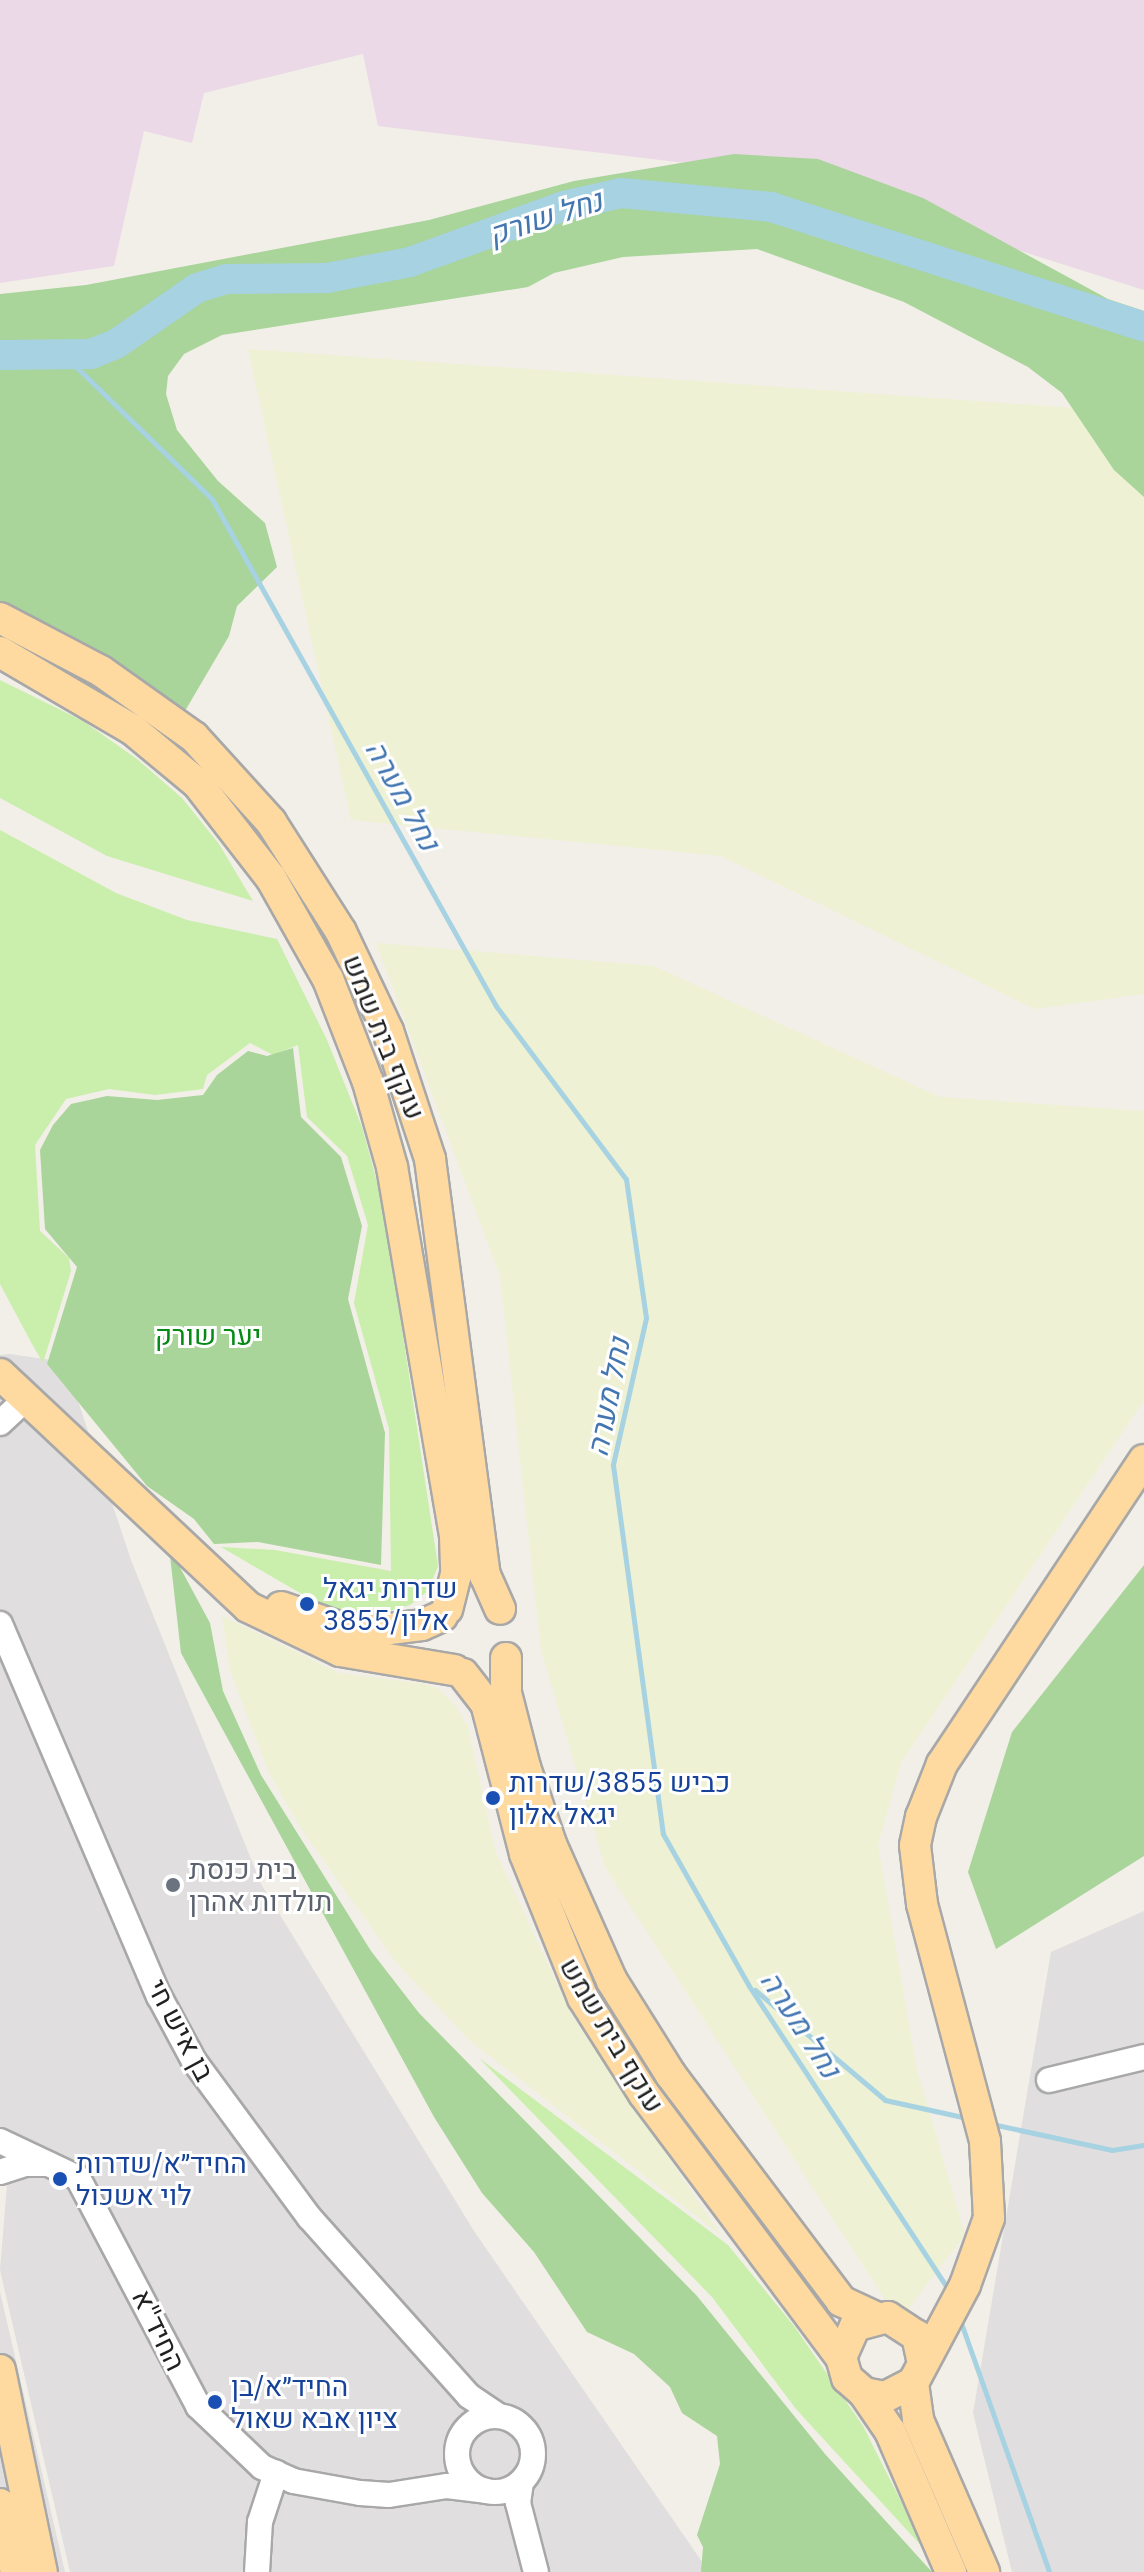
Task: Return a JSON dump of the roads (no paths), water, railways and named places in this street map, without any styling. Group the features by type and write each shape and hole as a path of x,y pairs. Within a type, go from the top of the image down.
{"main road":[{"name":"עוקף בית שמש","path":"0,618 101,671 194,737 249,793 298,861 357,966 398,1057 430,1159 485,1575 500,1609"},
{"name":"עוקף בית שמש","path":"0,652 84,697 173,760 225,813 271,878 328,979 368,1082 392,1167 455,1537 456,1574 444,1612"},
{"path":"0,1374 248,1607 309,1641 366,1657 459,1672 487,1673 506,1658 513,1637 500,1609 468,1599 422,1625 374,1631 311,1620 258,1597 173,1536"},
{"path":"864,2393 885,2397 918,2371 965,2285 989,2218 990,2171 922,1904 915,1845 921,1817 942,1764 1144,1460"},
{"path":"444,1612 436,1646 459,1672"},
{"name":"עוקף בית שמש","path":"506,1658 506,1693 525,1767 551,1844 612,1981 671,2075 841,2301 888,2319"},
{"name":"עוקף בית שמש","path":"459,1672 486,1703 525,1854 583,1998 644,2094 841,2357"},
{"path":"951,2572 890,2431 864,2393 847,2378 841,2357 855,2326 924,2314 965,2285"},
{"path":"888,2319 917,2336 918,2420 984,2572"},
{"path":"0,2370 42,2572"},
{"path":"0,2504 16,2572"}],"street":[{"path":"0,1423 25,1400"},
{"name":"בן איש חי","path":"0,1624 159,1996 194,2061 270,2171 453,2379 497,2415"},
{"path":"1049,2080 1144,2057"},
{"name":"החיד\"א","path":"0,2141 64,2169 90,2193 198,2406 238,2449 276,2473 349,2492 389,2495 447,2486 502,2489"},
{"path":"0,2172 37,2163 64,2169"},
{"name":"בן איש חי","path":"453,2379 466,2407 459,2442"},
{"path":"422,2489 444,2470 459,2442 476,2420 497,2415 521,2425 529,2435 533,2460 502,2489"},
{"path":"459,2442 466,2480 502,2489 522,2520 536,2572"},
{"path":"257,2572 260,2522 276,2473"}],"waterway":[{"name":"נחל שורק","path":"0,355 91,354 116,344 197,288 227,279 327,278 410,262 564,206 621,193 771,207 1144,327"},
{"name":"נחל מערה","path":"66,357 212,499 496,1006 626,1179 646,1318 613,1465 663,1834 749,1986 950,2292"},
{"path":"755,1990 885,2100 967,2118"},
{"path":"992,2124 1112,2150 1144,2145"},
{"name":"נחל מערה","path":"960,2320 1049,2572"}],"place":[{"name":"שדרות יגאל אלון/3855","path":"307,1604"},
{"name":"כביש 3855/שדרות יגאל אלון","path":"493,1798"},
{"name":"בית כנסת תולדות אהרן","path":"173,1885"},
{"name":"החיד״א/שדרות לוי אשכול","path":"60,2179"},
{"name":"החיד״א/בן ציון אבא שאול","path":"215,2402"}],"park label":[{"name":"יער שורק","path":"208,1335"}]}
